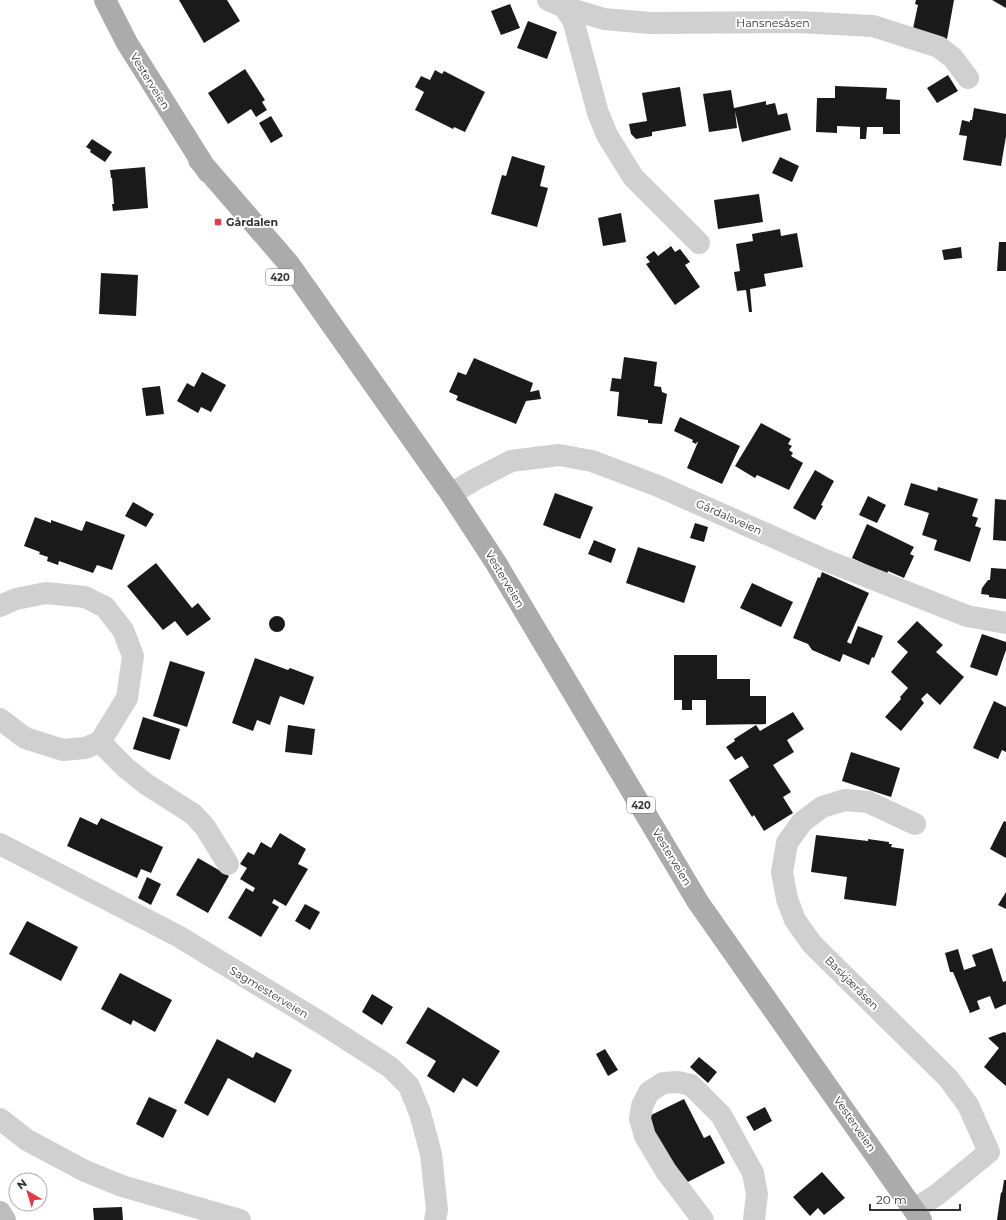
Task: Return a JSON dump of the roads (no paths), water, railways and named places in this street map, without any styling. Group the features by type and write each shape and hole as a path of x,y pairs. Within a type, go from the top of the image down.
{"main road":[{"name":"Vesterveien","path":"105,0 127,43 200,160 277,274 373,383 451,494 496,563 698,902 918,1215"},
{"path":"0,1212 5,1220"}],"street":[{"name":"Hansnesåsen","path":"556,4 604,19 650,23 798,22 873,26 939,47 953,58 968,78"},
{"name":"Hansnesåsen","path":"556,4 573,20 598,113 607,135 633,177 699,243"},
{"name":"Gårdalsveien","path":"451,494 510,461 559,455 592,461 658,486 825,560 967,616 1006,623"},
{"path":"0,606 16,599 46,593 85,597 105,607 123,630 133,656 127,698 100,742 85,748 63,750 25,738 0,719"},
{"path":"100,742 126,768 146,784 193,814 206,827 228,864"},
{"name":"Baskjæråsen","path":"915,824 868,802 845,800 822,807 802,822 787,843 782,872 787,899 795,920 812,944 948,1078 968,1105 997,1150 938,1194 918,1215"},
{"name":"Sagmesterveien","path":"0,844 178,936 323,1024 390,1068 410,1086 420,1113 431,1154 437,1210 435,1220"},
{"path":"703,1220 666,1170 645,1136 640,1119 642,1106 649,1092 663,1083 678,1082 691,1085 721,1115 753,1173 757,1194 754,1220"},
{"path":"0,1119 27,1140 85,1171 122,1186 240,1220"}],"place":[{"name":"Gårdalen","path":"218,222"}]}
